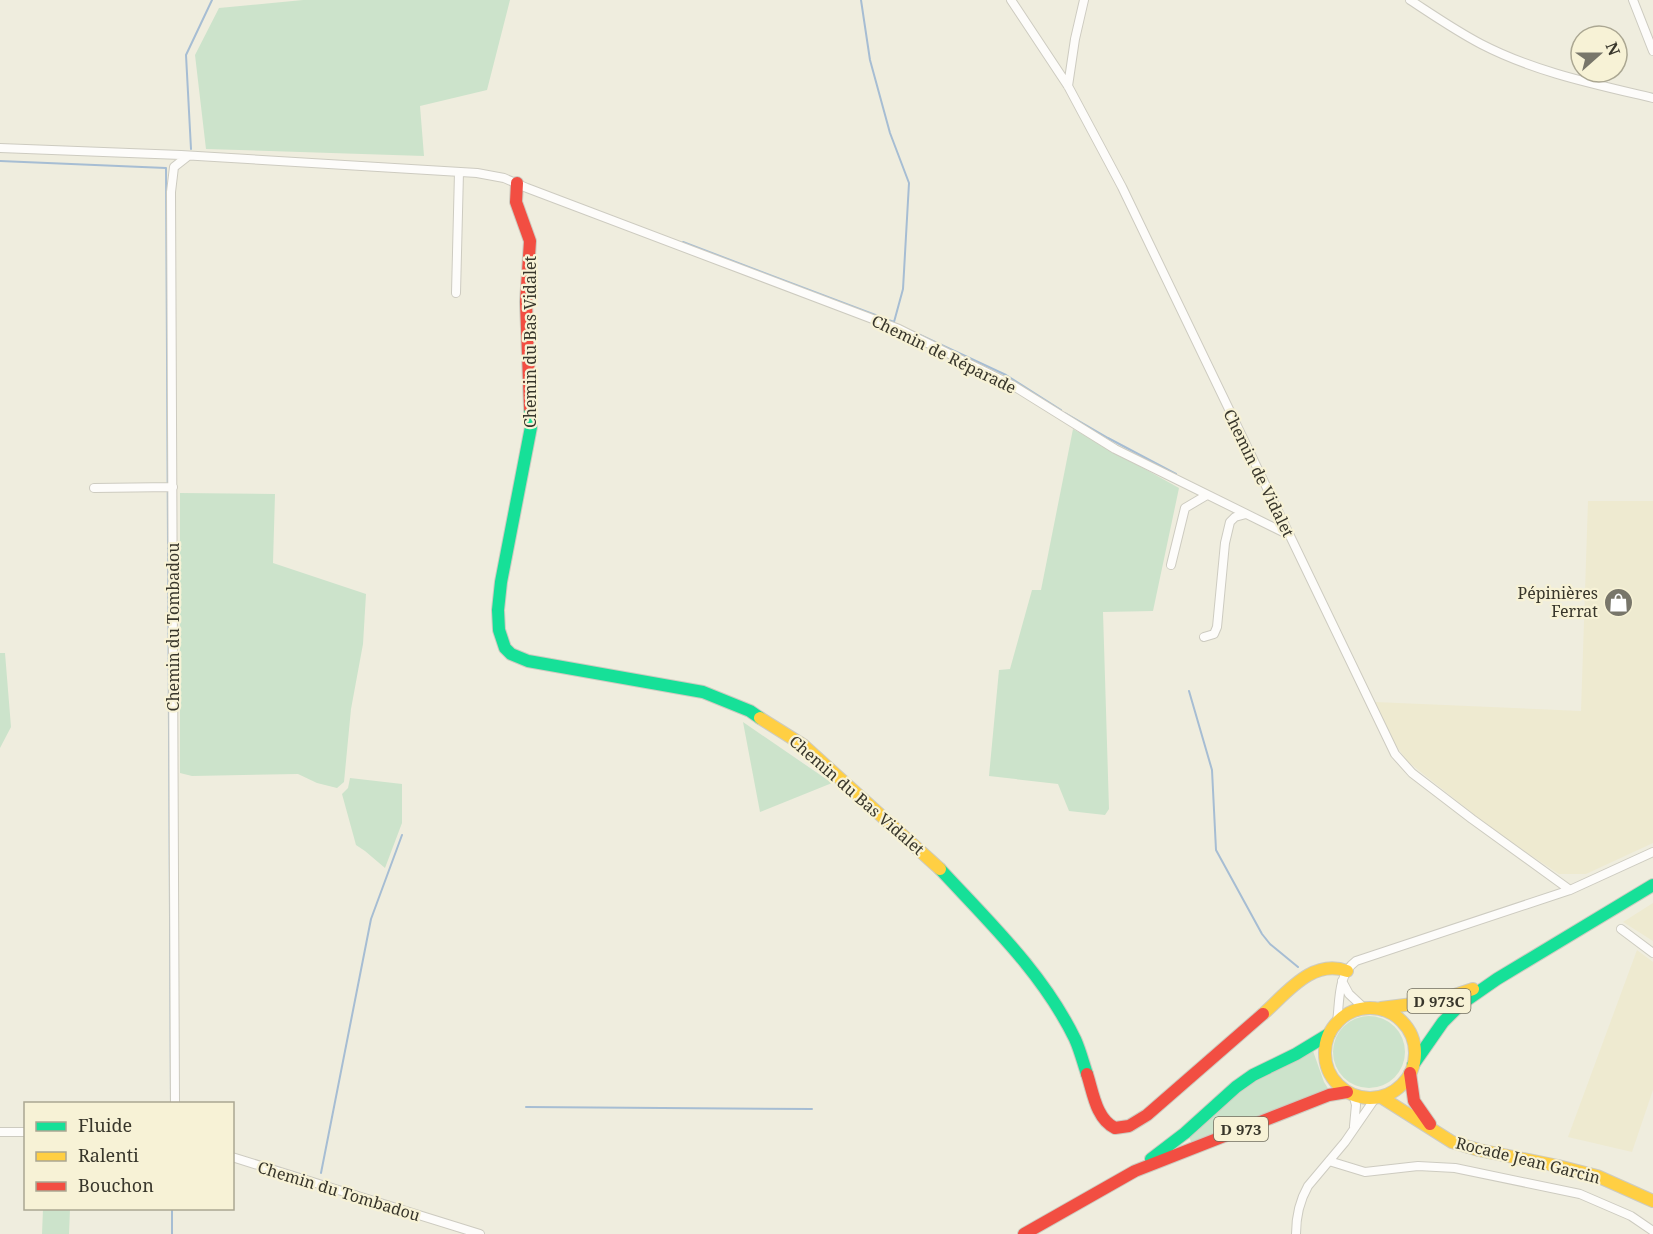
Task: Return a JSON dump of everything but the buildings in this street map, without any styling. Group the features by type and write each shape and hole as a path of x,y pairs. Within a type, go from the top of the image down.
{"main road":[{"name":"Chemin du Bas Vidalet","path":"517,183 516,202 530,241 526,302 531,427 498,604 501,642 512,654 528,661 703,692 750,711 803,745 934,862 1028,965 1070,1028 1099,1111 1103,1120 1112,1127 1128,1126 1158,1105 1227,1049 1304,977 1316,970 1329,968 1341,968 1344,976"},
{"name":"D 973C","path":"1411,1069 1443,1022 1461,1004 1497,979 1653,885"},
{"name":"D 973C","path":"1370,1008 1437,1001 1462,994 1497,979"},
{"path":"1370,1008 1391,1013 1403,1023 1411,1035 1414,1050 1411,1069 1398,1088 1378,1097 1364,1098 1350,1093 1337,1084 1329,1073 1325,1060 1325,1047 1329,1034 1345,1015 1370,1008"},
{"name":"D 973","path":"1024,1234 1135,1171 1185,1133 1236,1087 1253,1075 1296,1054 1329,1034"},
{"name":"Rocade Jean Garcin","path":"1411,1069 1412,1098 1418,1110 1437,1133"},
{"name":"D 973","path":"1135,1171 1320,1098 1350,1093"},
{"name":"Rocade Jean Garcin","path":"1378,1097 1394,1103 1426,1128 1462,1145 1589,1173 1628,1188 1653,1201"}],"street":[{"name":"Chemin de Vidalet","path":"1011,0 1068,86 1122,187 1395,754 1404,766 1472,819 1570,890"},
{"path":"1068,86 1084,0"},
{"path":"1410,0 1481,44 1526,64 1563,77 1653,98"},
{"path":"1633,0 1653,51"},
{"name":"Chemin de Réparade","path":"0,148 188,156 477,173 504,178 899,329 1012,385 1115,449 1289,535"},
{"name":"Chemin du Tombadou","path":"175,1102 171,192 174,167 188,156"},
{"path":"456,293 459,172"},
{"path":"94,488 173,487"},
{"path":"1171,565 1185,508 1208,495"},
{"path":"1204,637 1214,634 1217,627 1225,543 1230,522 1246,514"},
{"path":"1337,1022 1344,976 1356,962 1377,953 1570,890 1653,852"},
{"path":"1621,929 1653,953"},
{"path":"1344,976 1348,994 1370,1008"},
{"path":"1350,1093 1356,1105 1354,1129"},
{"path":"1296,1234 1296,1222 1303,1194 1378,1097"},
{"path":"0,1132 24,1132"},
{"name":"Chemin du Tombadou","path":"234,1159 480,1234"},
{"path":"1329,1161 1365,1172 1418,1166 1455,1168 1580,1194 1631,1215 1653,1231"}],"shaded area":[{"name":"Pépinières Ferrat","path":"1588,501 1653,501 1653,843 1586,874 1559,874 1496,832 1407,761 1395,744 1375,702 1581,711"},
{"path":"1653,903 1653,941 1623,922"},
{"path":"1637,950 1653,962 1653,1090 1632,1152 1568,1137"}],"green space":[{"path":"303,0 510,0 487,90 420,106 424,156 206,149 195,55 219,8"},
{"path":"1073,429 1179,488 1153,611 1103,612 1109,809 1105,815 1069,811 1058,784 989,776 999,670 1010,669 1032,590 1041,590"},
{"path":"180,493 275,494 273,563 366,594 363,644 351,709 344,782 337,788 317,783 298,774 192,776 180,773"},
{"path":"0,653 5,653 11,727 0,748"},
{"path":"743,722 832,783 760,812"},
{"path":"350,778 402,784 402,823 385,868 356,845 342,794 348,788"},
{"path":"1369,1016 1389,1022 1399,1032 1405,1052 1399,1072 1389,1082 1369,1088 1349,1082 1339,1072 1333,1052 1339,1032 1349,1022"},
{"path":"1313,1051 1329,1090 1191,1142 1189,1136 1227,1102 1254,1082"},
{"path":"43,1210 70,1210 69,1234 42,1234"}],"waterway":[{"path":"191,149 186,55 212,0"},
{"path":"683,242 894,322 903,289 909,183 890,133 870,60 861,0"},
{"path":"0,161 166,168 171,1102"},
{"path":"918,334 1006,375 1061,410"},
{"path":"1065,413 1176,474"},
{"path":"1189,691 1212,770 1216,850 1262,934 1270,944 1298,967"},
{"path":"321,1173 371,919 402,835"},
{"path":"526,1107 812,1109"},
{"path":"172,1210 172,1234"}],"traffic: fast":[{"path":"530,408 531,427 501,582 498,610 499,630 505,648 511,654 528,661 703,692 750,711 760,718"},
{"path":"940,869 1014,949 1047,992 1075,1039 1087,1074"},
{"path":"1413,1065 1443,1022 1461,1004 1497,979 1653,885"},
{"path":"1151,1159 1253,1075 1296,1054 1329,1034"}],"traffic: slow":[{"path":"760,718 803,745 940,869"},
{"path":"1263,1014 1290,988 1311,974 1322,969 1334,968 1347,971"},
{"path":"1381,1008 1437,1001 1473,989"},
{"path":"1370,1008 1387,1012 1402,1021 1411,1036 1415,1053 1411,1070 1402,1085 1387,1094 1370,1098 1353,1094 1338,1085 1329,1070 1325,1053 1329,1036 1338,1021 1353,1012 1370,1008"},
{"path":"1381,1097 1452,1142 1597,1176 1653,1201"}],"traffic: jam":[{"path":"517,183 516,202 530,241 526,302 530,408"},
{"path":"1087,1074 1103,1118 1115,1128 1129,1126 1147,1115 1263,1014"},
{"path":"1410,1073 1414,1101 1430,1124"},
{"path":"1024,1234 1135,1171 1329,1095 1347,1092"}],"place":[{"name":"Pépinières Ferrat","path":"1619,602"}]}
